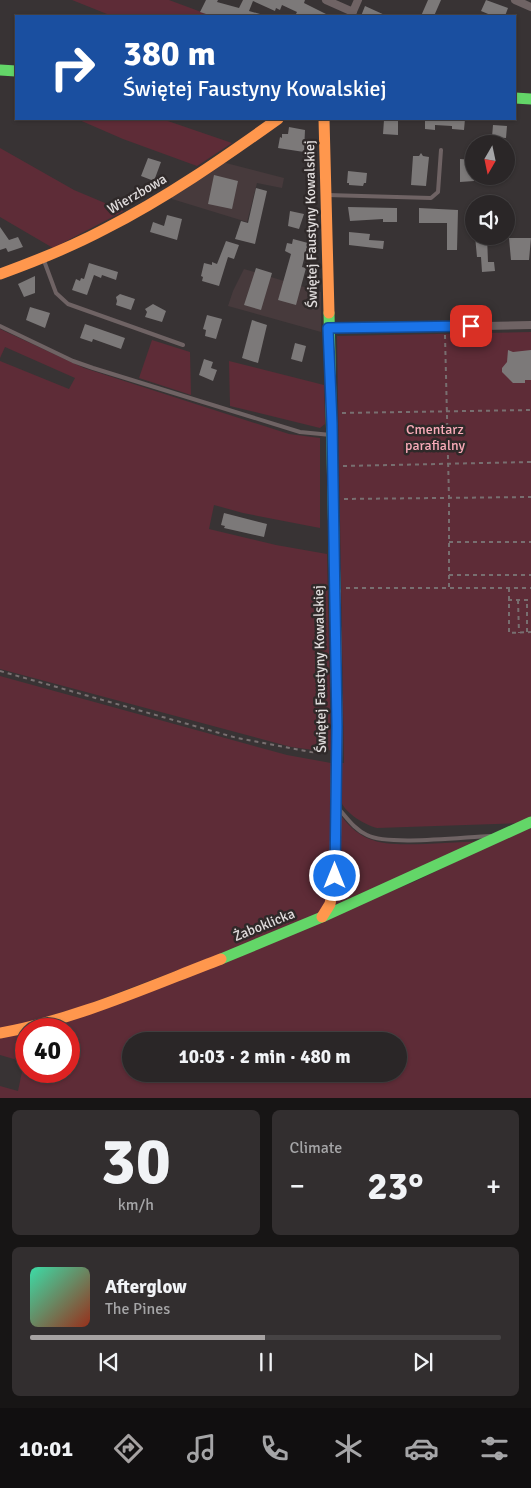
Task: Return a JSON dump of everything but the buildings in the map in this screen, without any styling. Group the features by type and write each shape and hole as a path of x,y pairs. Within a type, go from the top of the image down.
{"street":[{"path":"326,0 352,14 358,0"},
{"path":"514,0 531,7"},
{"path":"0,70 15,71"},
{"path":"516,98 531,99"},
{"name":"Wierzbowa","path":"0,274 42,258 117,224 174,190 277,120"},
{"name":"Świętej Faustyny Kowalskiej","path":"322,917 330,904 335,876 337,726 334,499 324,195 324,120"},
{"path":"328,328 531,325"},
{"name":"Żaboklicka","path":"0,1033 24,1029 112,1001 322,917 531,822"}],"lane":[{"path":"324,195 431,198 438,192 441,150"},
{"path":"42,258 56,293 68,304 182,345"},
{"path":"0,326 73,361 93,368 300,432 332,435"},
{"path":"336,805 350,822 367,836 389,840 502,835"}],"path":[{"path":"445,332 449,588"},
{"path":"332,414 531,410"},
{"path":"343,466 531,462"},
{"path":"334,499 531,497"},
{"path":"449,542 531,542"},
{"path":"449,575 531,575"},
{"path":"334,588 531,588"},
{"path":"509,588 509,633 531,632"},
{"path":"508,600 531,600"},
{"path":"518,600 519,633"},
{"path":"527,600 527,632"},
{"path":"0,671 237,738 311,752 336,753"}],"shaded area":[{"path":"222,162 284,178 282,188 257,183 247,222 172,199 172,195"},
{"path":"244,269 321,292 321,332 228,306"}],"green space":[{"path":"72,0 169,0 209,15 110,15"},
{"path":"79,120 165,120 232,143 197,166 123,139"},
{"path":"0,148 74,190 124,211 53,248 0,217"},
{"path":"0,329 84,368 289,434 320,438 320,528 243,513 214,505 209,529 276,545 327,554 331,750 321,751 291,747 0,669 0,361 69,389 75,378 5,347 0,358"},
{"name":"Cmentarz parafialny","path":"531,332 531,818 523,823 377,828 366,824 349,812 341,802 338,792 339,763 344,763 337,336"},
{"path":"152,340 190,352 191,395 139,378"},
{"path":"229,361 324,385 325,424 320,428 230,406"},
{"path":"0,676 287,755 331,763 330,789 333,808 334,875 326,906 310,920 86,1005 43,1018 15,1018 15,1026 0,1031"},
{"path":"337,810 355,831 375,841 411,844 484,841 327,913"},
{"path":"531,825 531,1098 0,1098 0,1086 18,1091 20,1083 80,1083 80,1018 62,1018 416,881"},
{"path":"15,1033 15,1059 0,1055 0,1036"}],"traffic: fast":[{"path":"0,70 15,71"},
{"path":"516,98 531,99"},
{"path":"329,313 335,591"},
{"path":"221,959 322,917 531,822"}],"traffic: slow":[{"path":"0,274 66,248 128,217 236,149 277,120"},
{"path":"324,120 329,313"},
{"path":"322,917 330,904 335,876 337,726 335,591"},
{"path":"0,1033 56,1020 84,1011 221,959"}],"route":[{"path":"335,876 337,726 334,499 328,328 471,326"}]}
